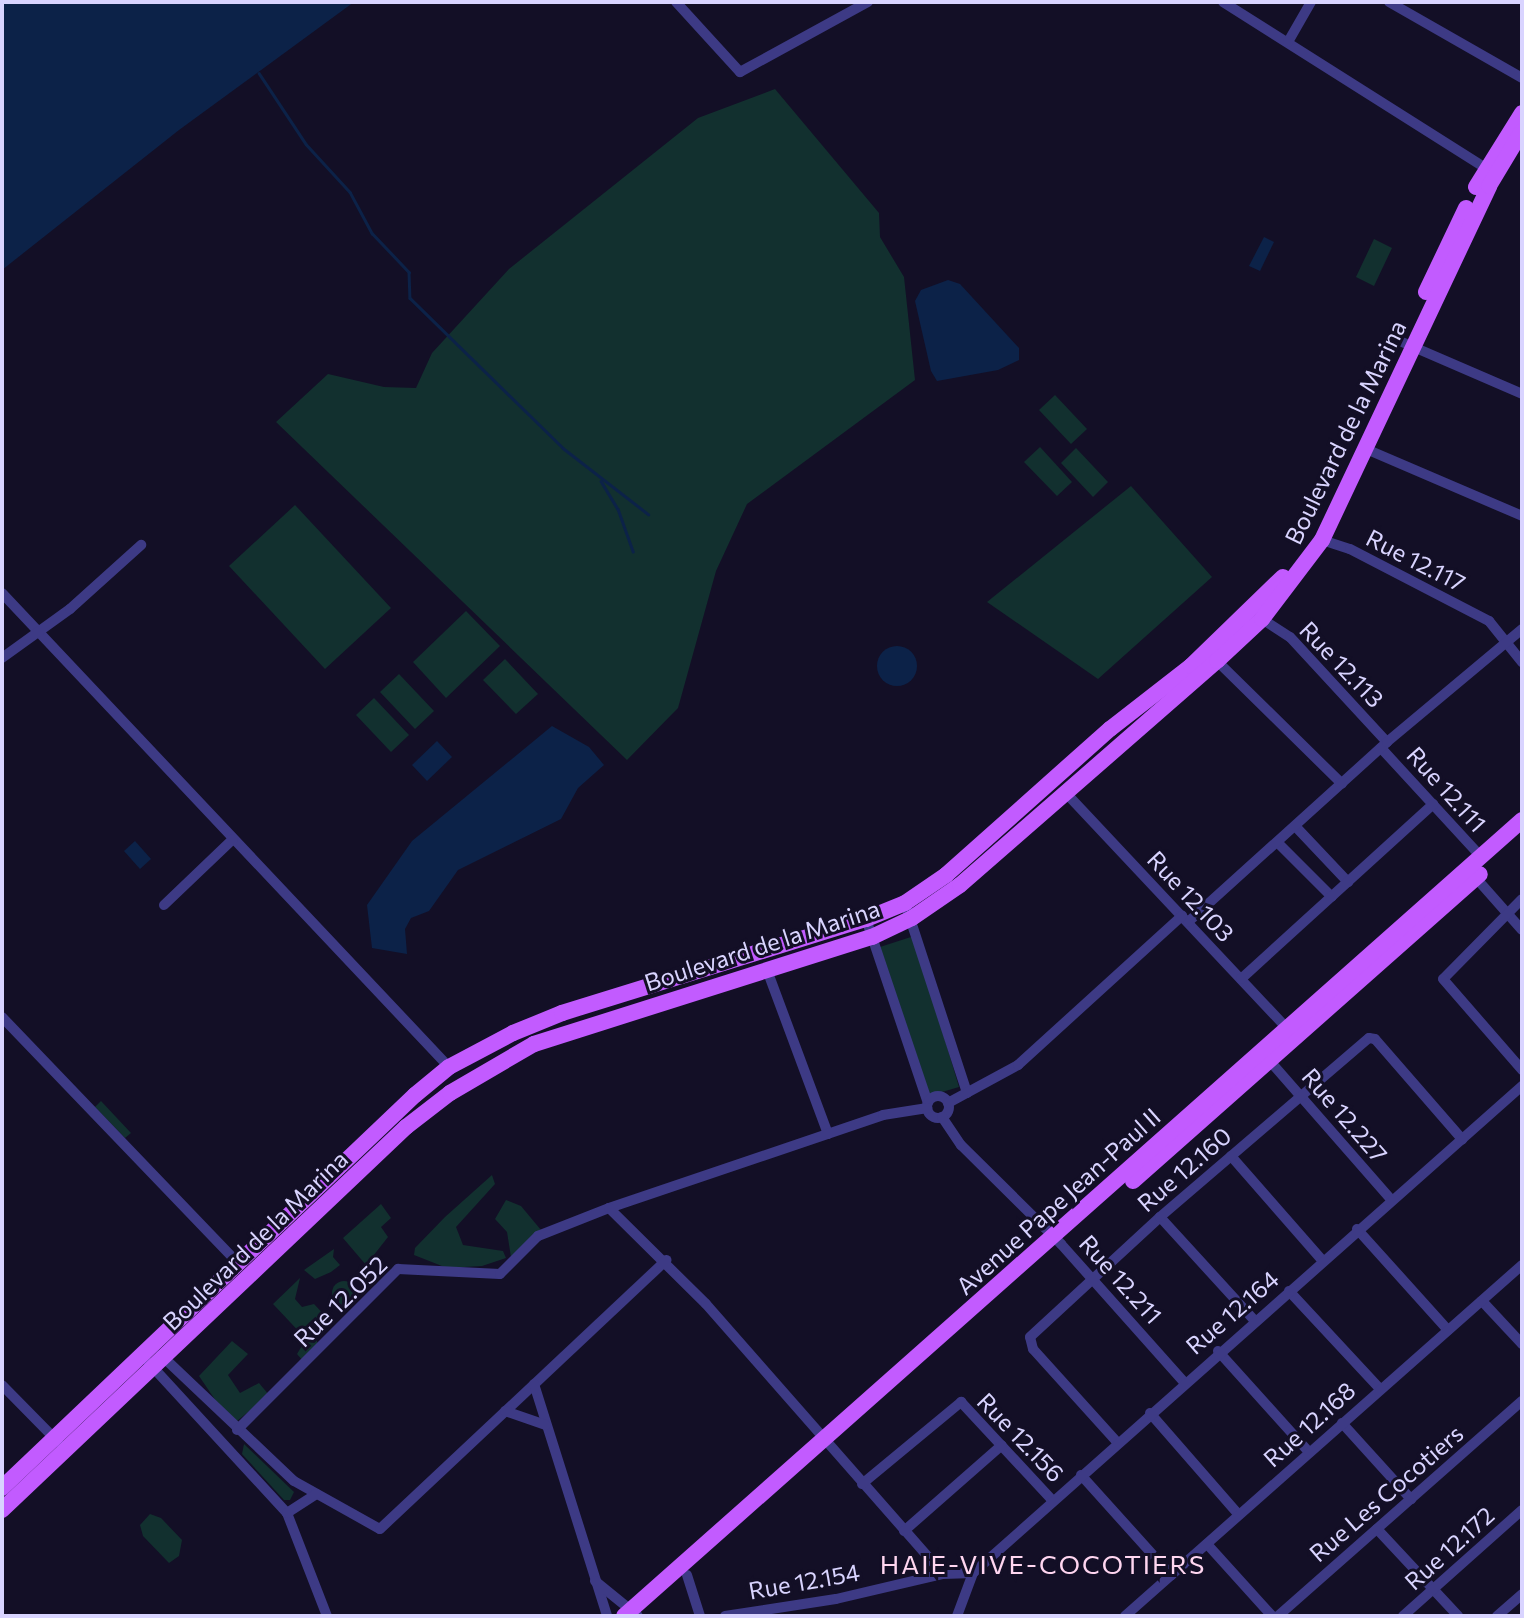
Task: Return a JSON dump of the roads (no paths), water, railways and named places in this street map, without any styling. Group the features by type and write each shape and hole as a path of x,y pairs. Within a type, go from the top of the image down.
{"main road":[{"name":"Boulevard de la Marina","path":"2,1510 145,1349 449,1067 562,1013 866,919 905,903 939,881 1110,729 1191,666 1278,584 1334,494 1486,167 1522,113"},
{"name":"Boulevard de la Marina","path":"2,1488 159,1362 406,1127 470,1079 534,1044 872,937 912,918 960,885 1217,661 1262,619 1322,540 1366,449 1406,344 1489,186 1522,131"},
{"name":"Avenue Pape Jean-Paul II","path":"1058,1240 1287,1028 1482,859 1522,820"},
{"name":"Avenue Pape Jean-Paul II","path":"633,1615 1058,1240 1269,1060 1476,878 1522,834"},
{"name":"Avenue Pape Jean-Paul II","path":"633,1615 687,1575 827,1443"}],"street":[{"path":"676,2 740,72 868,2"},
{"path":"1223,2 1486,167"},
{"path":"1288,42 1311,2"},
{"path":"1389,2 1522,78"},
{"path":"1406,344 1522,394"},
{"path":"1366,449 1522,516"},
{"name":"Rue 12.117","path":"1322,540 1350,549 1489,621 1505,642"},
{"path":"2,658 70,609 141,545"},
{"path":"2,593 449,1067"},
{"name":"Rue 12.113","path":"1262,619 1290,637 1384,745"},
{"path":"866,919 927,1106 934,1118 942,1117 948,1103 1018,1065 1185,919 1278,843 1384,745 1522,629"},
{"path":"1505,642 1522,662"},
{"path":"1217,661 1342,784"},
{"name":"Rue 12.111","path":"1384,745 1482,859"},
{"name":"Rue 12.103","path":"1065,792 1287,1028"},
{"path":"1241,979 1433,804"},
{"path":"1296,827 1348,882"},
{"path":"164,905 233,839"},
{"path":"1278,843 1332,897"},
{"path":"1476,878 1522,930"},
{"path":"1522,899 1443,979 1522,1070"},
{"path":"905,903 967,1093"},
{"path":"767,970 828,1134"},
{"path":"2,1017 238,1263"},
{"name":"Rue 12.160","path":"1116,1443 1033,1349 1030,1336 1160,1217 1370,1038 1375,1039 1462,1139"},
{"name":"Rue 12.227","path":"1269,1060 1390,1198"},
{"name":"Rue 12.164","path":"973,1573 1390,1198 1522,1086"},
{"name":"Rue 12.052","path":"232,1448 241,1433 398,1269 500,1275 538,1236 610,1208 883,1115 927,1106 937,1097 948,1103"},
{"name":"Rue 12.211","path":"942,1117 961,1145 1058,1240 1184,1382"},
{"path":"1231,1156 1322,1260"},
{"path":"610,1208 666,1260 943,1574"},
{"path":"1160,1217 1254,1320"},
{"path":"1357,1229 1448,1330"},
{"path":"145,1349 294,1481 380,1530 666,1260"},
{"name":"Rue 12.168","path":"1125,1616 1522,1265"},
{"path":"1289,1291 1380,1389"},
{"path":"1482,1301 1522,1343"},
{"path":"1219,1351 1309,1452"},
{"path":"159,1362 287,1513 327,1616"},
{"path":"534,1384 607,1616"},
{"path":"2,1385 60,1444"},
{"name":"Rue Les Cocotiers","path":"1278,1616 1522,1401"},
{"name":"Rue 12.156","path":"862,1484 961,1402 1053,1501"},
{"path":"505,1411 547,1425"},
{"path":"1150,1413 1239,1516"},
{"path":"1342,1423 1411,1499"},
{"path":"904,1531 1002,1445"},
{"path":"1082,1475 1171,1574"},
{"path":"287,1513 316,1494"},
{"name":"Rue 12.172","path":"1403,1616 1522,1510"},
{"path":"1377,1529 1458,1616"},
{"path":"1207,1544 1272,1616"},
{"path":"958,1616 973,1573"},
{"name":"Rue 12.154","path":"725,1616 767,1613 943,1574 973,1573"},
{"path":"687,1575 700,1616"},
{"path":"595,1580 633,1615"},
{"path":"1497,1616 1522,1594"}],"water":[{"path":"2,2 354,2 179,130 2,270"},
{"path":"1264,237 1274,242 1260,271 1249,266"},
{"path":"948,280 960,284 1019,348 1019,360 998,370 937,381 931,371 915,301 921,290"},
{"path":"897,646 911,652 917,666 911,680 897,686 883,680 877,666 883,652"},
{"path":"552,726 589,747 604,765 578,788 561,819 458,870 429,911 411,918 405,929 407,954 372,948 367,905 412,841"},
{"path":"437,741 452,757 427,781 412,765"},
{"path":"135,841 151,859 140,869 124,851"}],"waterway":[{"path":"259,73 306,144 350,192 372,233 409,272 410,298 563,448 648,514"},
{"path":"601,481 618,509 633,551"}],"district":[{"name":"HAIE-VIVE-COCOTIERS","path":"1043,1564"}]}
